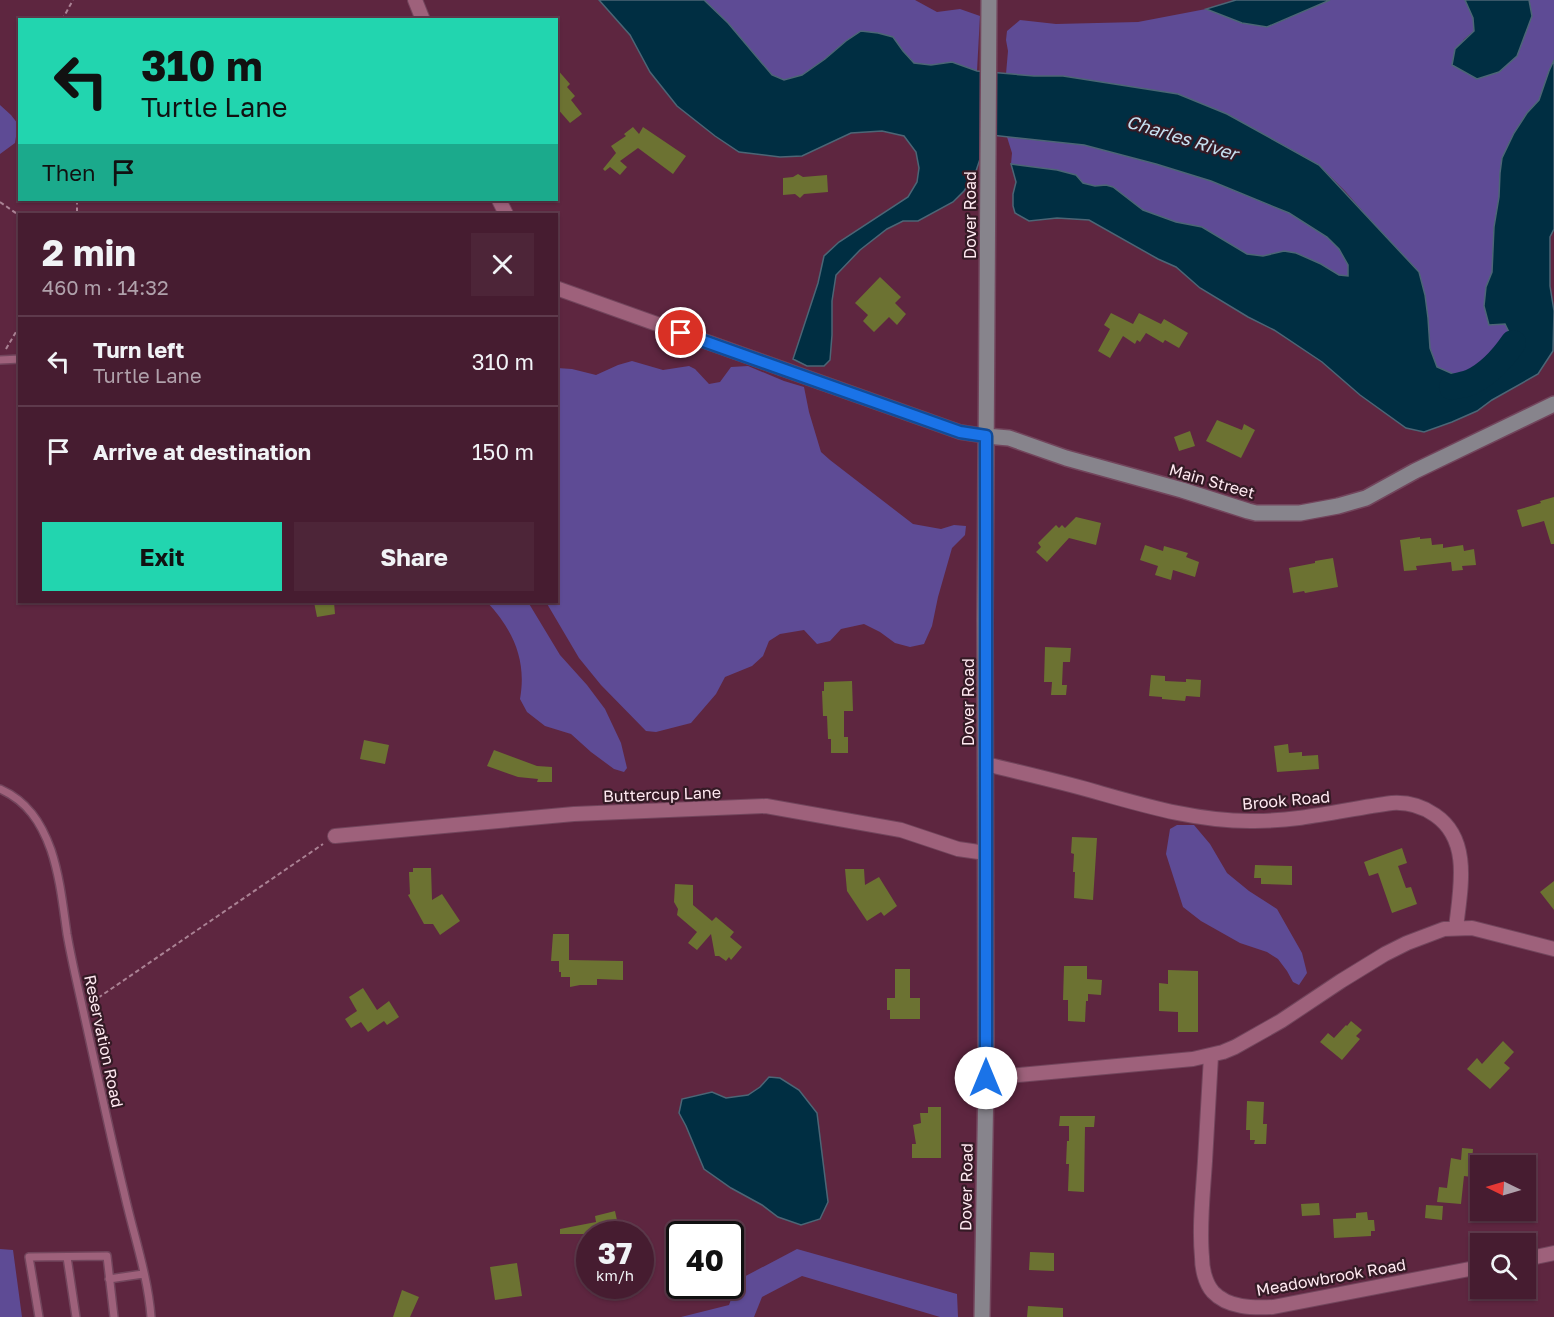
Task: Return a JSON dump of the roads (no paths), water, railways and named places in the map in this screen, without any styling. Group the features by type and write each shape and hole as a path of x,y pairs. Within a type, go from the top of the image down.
{"street":[{"path":"415,0 422,18"},
{"name":"Dover Road","path":"982,1317 986,1078 989,0"},
{"path":"558,289 960,432 986,436"},
{"name":"Main Street","path":"986,436 1009,438 1066,458 1256,513 1300,513 1366,498 1415,471 1554,404"},
{"name":"Brook Road","path":"986,764 1183,815 1207,818 1255,821 1315,816 1392,803 1404,802 1416,805 1439,818 1449,828 1459,850 1461,870 1456,928"},
{"name":"Buttercup Lane","path":"335,836 574,814 766,806 901,830 958,849 986,853"},
{"path":"986,1078 1211,1056 1235,1047 1281,1021 1385,954 1444,929 1472,928 1554,949"},
{"name":"Meadowbrook Road","path":"1211,1056 1202,1197 1202,1258 1204,1274 1213,1292 1233,1304 1256,1308 1273,1307 1470,1269"},
{"path":"1536,1257 1554,1253"}],"lane":[{"path":"0,360 18,359"},
{"name":"Reservation Road","path":"0,789 14,795 29,809 51,849 62,891 67,934 151,1317"},
{"path":"39,1317 29,1257 107,1256 114,1317"},
{"path":"67,1257 76,1317"},
{"path":"109,1279 143,1274"}],"water":[{"path":"599,0 704,0 728,23 772,75 784,80 802,75 861,31 893,37 914,63 931,65 952,62 977,71 1063,76 1178,94 1227,114 1319,165 1419,272 1425,295 1430,348 1437,367 1453,374 1488,374 1499,346 1510,334 1505,324 1489,325 1484,306 1486,287 1492,272 1494,227 1502,158 1514,133 1539,100 1554,60 1554,229 1550,237 1550,286 1554,311 1553,351 1538,374 1477,411 1424,432 1406,428 1360,395 1322,362 1274,330 1200,288 1176,267 1089,220 1057,218 1029,221 1015,213 1013,194 1016,182 1011,164 1057,170 1076,175 1083,183 1113,187 1143,210 1176,222 1202,227 1247,254 1263,256 1284,251 1296,253 1339,275 1348,276 1348,265 1339,249 1327,237 1289,213 1211,181 1156,164 1084,145 991,135 975,174 964,191 953,202 918,221 903,221 887,229 860,250 836,275 832,301 830,360 824,366 807,366 793,359 818,283 824,256 839,242 908,197 917,182 919,168 916,152 904,136 882,131 851,133 802,156 780,157 739,152 677,106 650,72 630,35"},
{"path":"1236,0 1330,0 1267,27 1242,23 1206,9"},
{"path":"1465,0 1529,0 1532,16 1517,56 1499,72 1477,79 1452,65 1455,49 1474,31 1473,18"},
{"path":"769,1077 780,1078 799,1090 817,1113 828,1202 820,1219 801,1225 778,1217 704,1169 679,1113 682,1099 712,1092 726,1098 748,1095"}],"waterway":[{"name":"Charles River","path":"1452,387 1469,383 1483,375 1513,343"}]}
